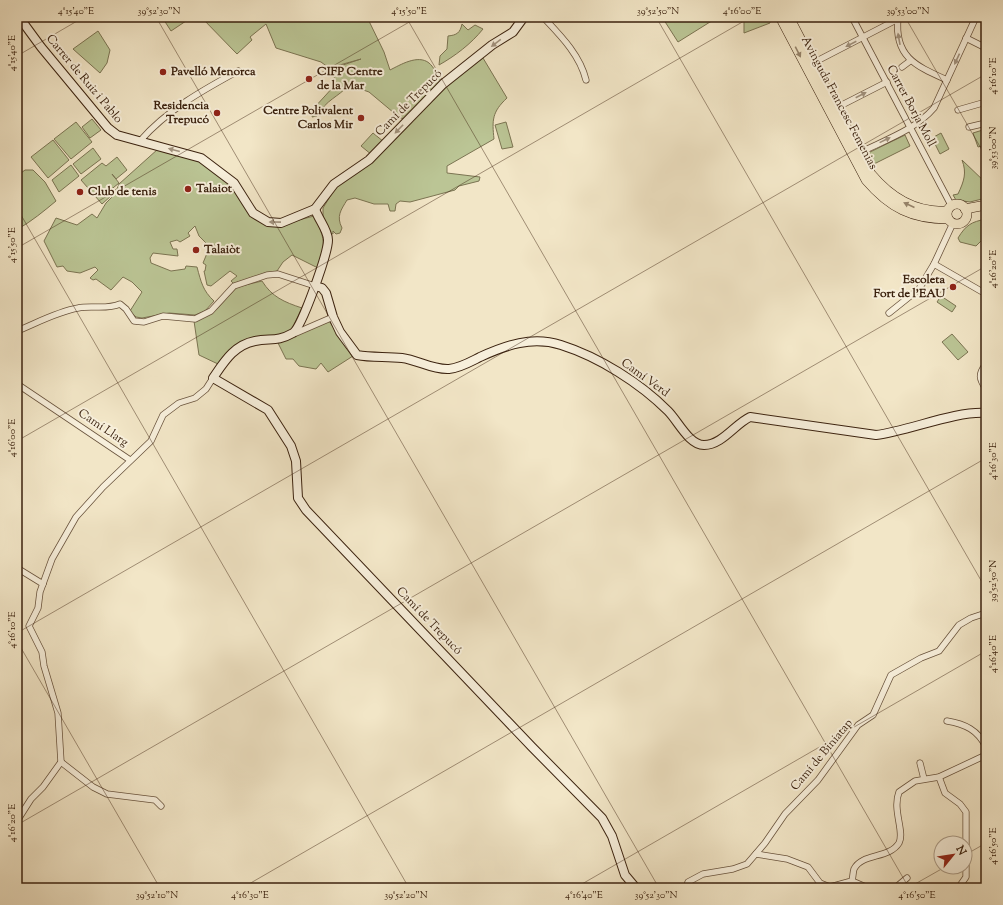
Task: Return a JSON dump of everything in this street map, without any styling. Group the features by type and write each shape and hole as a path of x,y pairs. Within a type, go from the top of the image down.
{"main road":[{"name":"Avinguda Francesc Femenias","path":"780,17 866,180 887,201 906,212 923,218 950,215"},
{"name":"Avinguda Francesc Femenias","path":"791,18 871,174 896,198 913,207 950,215"},
{"path":"966,211 964,221 956,224 950,215 959,204 966,211 986,210"},
{"path":"966,211 986,205"}],"street":[{"name":"Carrer de Ruiz i Pablo","path":"20,17 51,59 108,128 117,135 201,158 234,183 254,213 268,222 281,223 315,209"},
{"name":"Camí de Trepucó","path":"315,209 334,184 369,160 443,84 492,45 513,32 524,17"},
{"path":"543,17 562,37 575,55 586,80"},
{"name":"Carrer Borja Moll","path":"852,17 910,128 950,215"},
{"path":"859,153 920,123 934,108 976,17"},
{"path":"813,63 898,18 899,43 910,61 947,80"},
{"path":"966,38 986,48"},
{"path":"902,67 910,61"},
{"path":"140,141 156,123 175,109 238,70"},
{"path":"836,108 886,82"},
{"path":"958,110 986,102"},
{"path":"969,127 986,123"},
{"path":"315,209 328,238 327,252 315,286 294,332 296,333 333,317"},
{"path":"889,313 919,289 934,264 950,215"},
{"path":"934,264 986,294"},
{"path":"17,331 62,312 80,308 110,308 120,304 126,309 134,322 163,316 195,319 211,311 234,286 278,274 315,286"},
{"name":"Camí Verd","path":"315,286 322,288 326,293 333,317 349,345 357,355 403,358 434,368 448,369 462,366 503,346 518,342 536,341 559,344 600,361 652,398 674,417 690,437 698,444 706,445 722,438 741,421 750,417 876,435 892,433 962,416 986,413"},
{"name":"Camí Llarg","path":"17,384 130,460 152,441 163,415 179,403 195,398 206,389 233,351 254,341 276,340 294,332"},
{"path":"986,364 980,371 979,377 986,389"},
{"name":"Camí de Trepucó","path":"213,378 268,410 291,446 296,460 298,498 306,510 532,747 602,818 612,836 626,874 636,888"},
{"path":"17,821 31,799 50,779 61,762 58,713 44,666 42,652 29,626 38,608 43,584 63,538 76,517 130,460"},
{"path":"17,568 43,584"},
{"name":"Camí de Biniatap","path":"686,888 688,882 695,877 703,874 733,869 747,864 785,814 818,780 858,725 873,715 891,675 921,658 939,651 959,625 986,613"},
{"path":"947,720 964,724 975,730 986,747"},
{"path":"852,881 854,869 859,864 888,853 898,845 901,839 896,808 899,792 911,783 924,779 939,778 986,755"},
{"path":"61,762 93,787 106,794 155,800 161,806"},
{"path":"920,763 924,779"},
{"path":"939,778 945,793 960,804 966,812 966,876 959,886"},
{"path":"756,854 787,859 808,867 820,883 830,887 852,881 868,888"},
{"path":"895,888 907,878"}],"green space":[{"path":"162,17 192,17 171,31"},
{"path":"201,17 367,17 384,52 390,70 409,61 425,61 433,67 442,82 407,119 400,118 369,92 349,85 328,102 317,116 312,117 314,108 335,85 334,75 331,69 361,59 329,68 321,62 276,48 266,24 250,37 252,40 237,54"},
{"path":"662,17 718,17 678,42"},
{"path":"744,17 769,17 770,23 744,33"},
{"path":"462,24 468,30 475,25 483,29 473,40 451,58 439,65 440,56 447,49 448,36 458,33"},
{"path":"98,31 110,50 107,63 100,73 73,49"},
{"path":"483,58 507,98 498,108 494,117 494,139 447,166 447,173 480,177 479,181 459,186 455,190 410,202 400,201 396,204 395,211 390,211 388,204 374,204 355,198 347,200 339,217 342,228 340,233 336,234 333,231 333,234 328,232 323,217 323,208 336,187 374,161 447,84"},
{"path":"92,119 101,130 90,138 82,127"},
{"path":"76,122 92,142 71,159 54,139"},
{"path":"506,122 513,147 502,149 495,125"},
{"path":"986,129 986,145 978,147 973,133"},
{"path":"373,133 384,142 372,155 361,146"},
{"path":"941,133 949,149 940,154 932,138"},
{"path":"905,135 910,146 874,164 868,153"},
{"path":"53,140 69,160 48,178 31,157"},
{"path":"93,148 101,159 81,174 73,164"},
{"path":"158,149 198,159 231,185 257,220 268,226 276,226 314,216 323,241 322,253 318,268 292,255 283,262 277,271 234,284 231,281 237,276 230,271 211,286 207,285 204,271 206,265 203,263 208,251 212,251 216,246 211,243 208,245 199,236 195,226 188,233 190,236 180,242 177,240 170,242 173,249 177,249 178,256 153,253 150,258 151,263 171,271 185,269 186,266 197,267 207,294 214,301 205,311 195,315 169,313 142,318 136,317 130,311 142,292 132,282 123,277 111,290 96,279 93,280 90,278 98,270 95,267 80,273 67,271 63,266 57,267 44,241 56,218 77,225 92,214 97,218 106,203 113,196 113,191 117,189 119,184"},
{"path":"117,157 127,170 116,179 112,174 119,183 108,192 111,196 102,204 81,180 102,163 106,166"},
{"path":"962,160 986,183 986,198 970,202 956,200 953,195 958,194 964,177"},
{"path":"71,165 79,176 59,192 52,180"},
{"path":"25,170 33,170 45,182 56,201 18,229 17,233 17,176"},
{"path":"986,219 986,236 976,246 960,242 958,238 966,227 976,221"},
{"path":"262,281 274,295 290,304 302,308 292,330 282,335 246,341 228,351 218,364 199,355 194,321 216,310 237,287"},
{"path":"941,296 956,306 952,312 937,302"},
{"path":"329,321 353,356 328,372 321,363 316,369 299,366 293,359 286,359 278,343"},
{"path":"952,334 968,352 958,360 942,342"}],"place":[{"name":"Pavelló Menorca","path":"163,72"},
{"name":"CIFP Centre de la Mar","path":"309,79"},
{"name":"Residencia Trepucó","path":"217,113"},
{"name":"Centre Polivalent Carlos Mir","path":"361,118"},
{"name":"Talaiot","path":"188,189"},
{"name":"Club de tenis","path":"80,192"},
{"name":"Talaiòt","path":"196,250"},
{"name":"Escoleta Fort de l'EAU","path":"953,287"}]}
